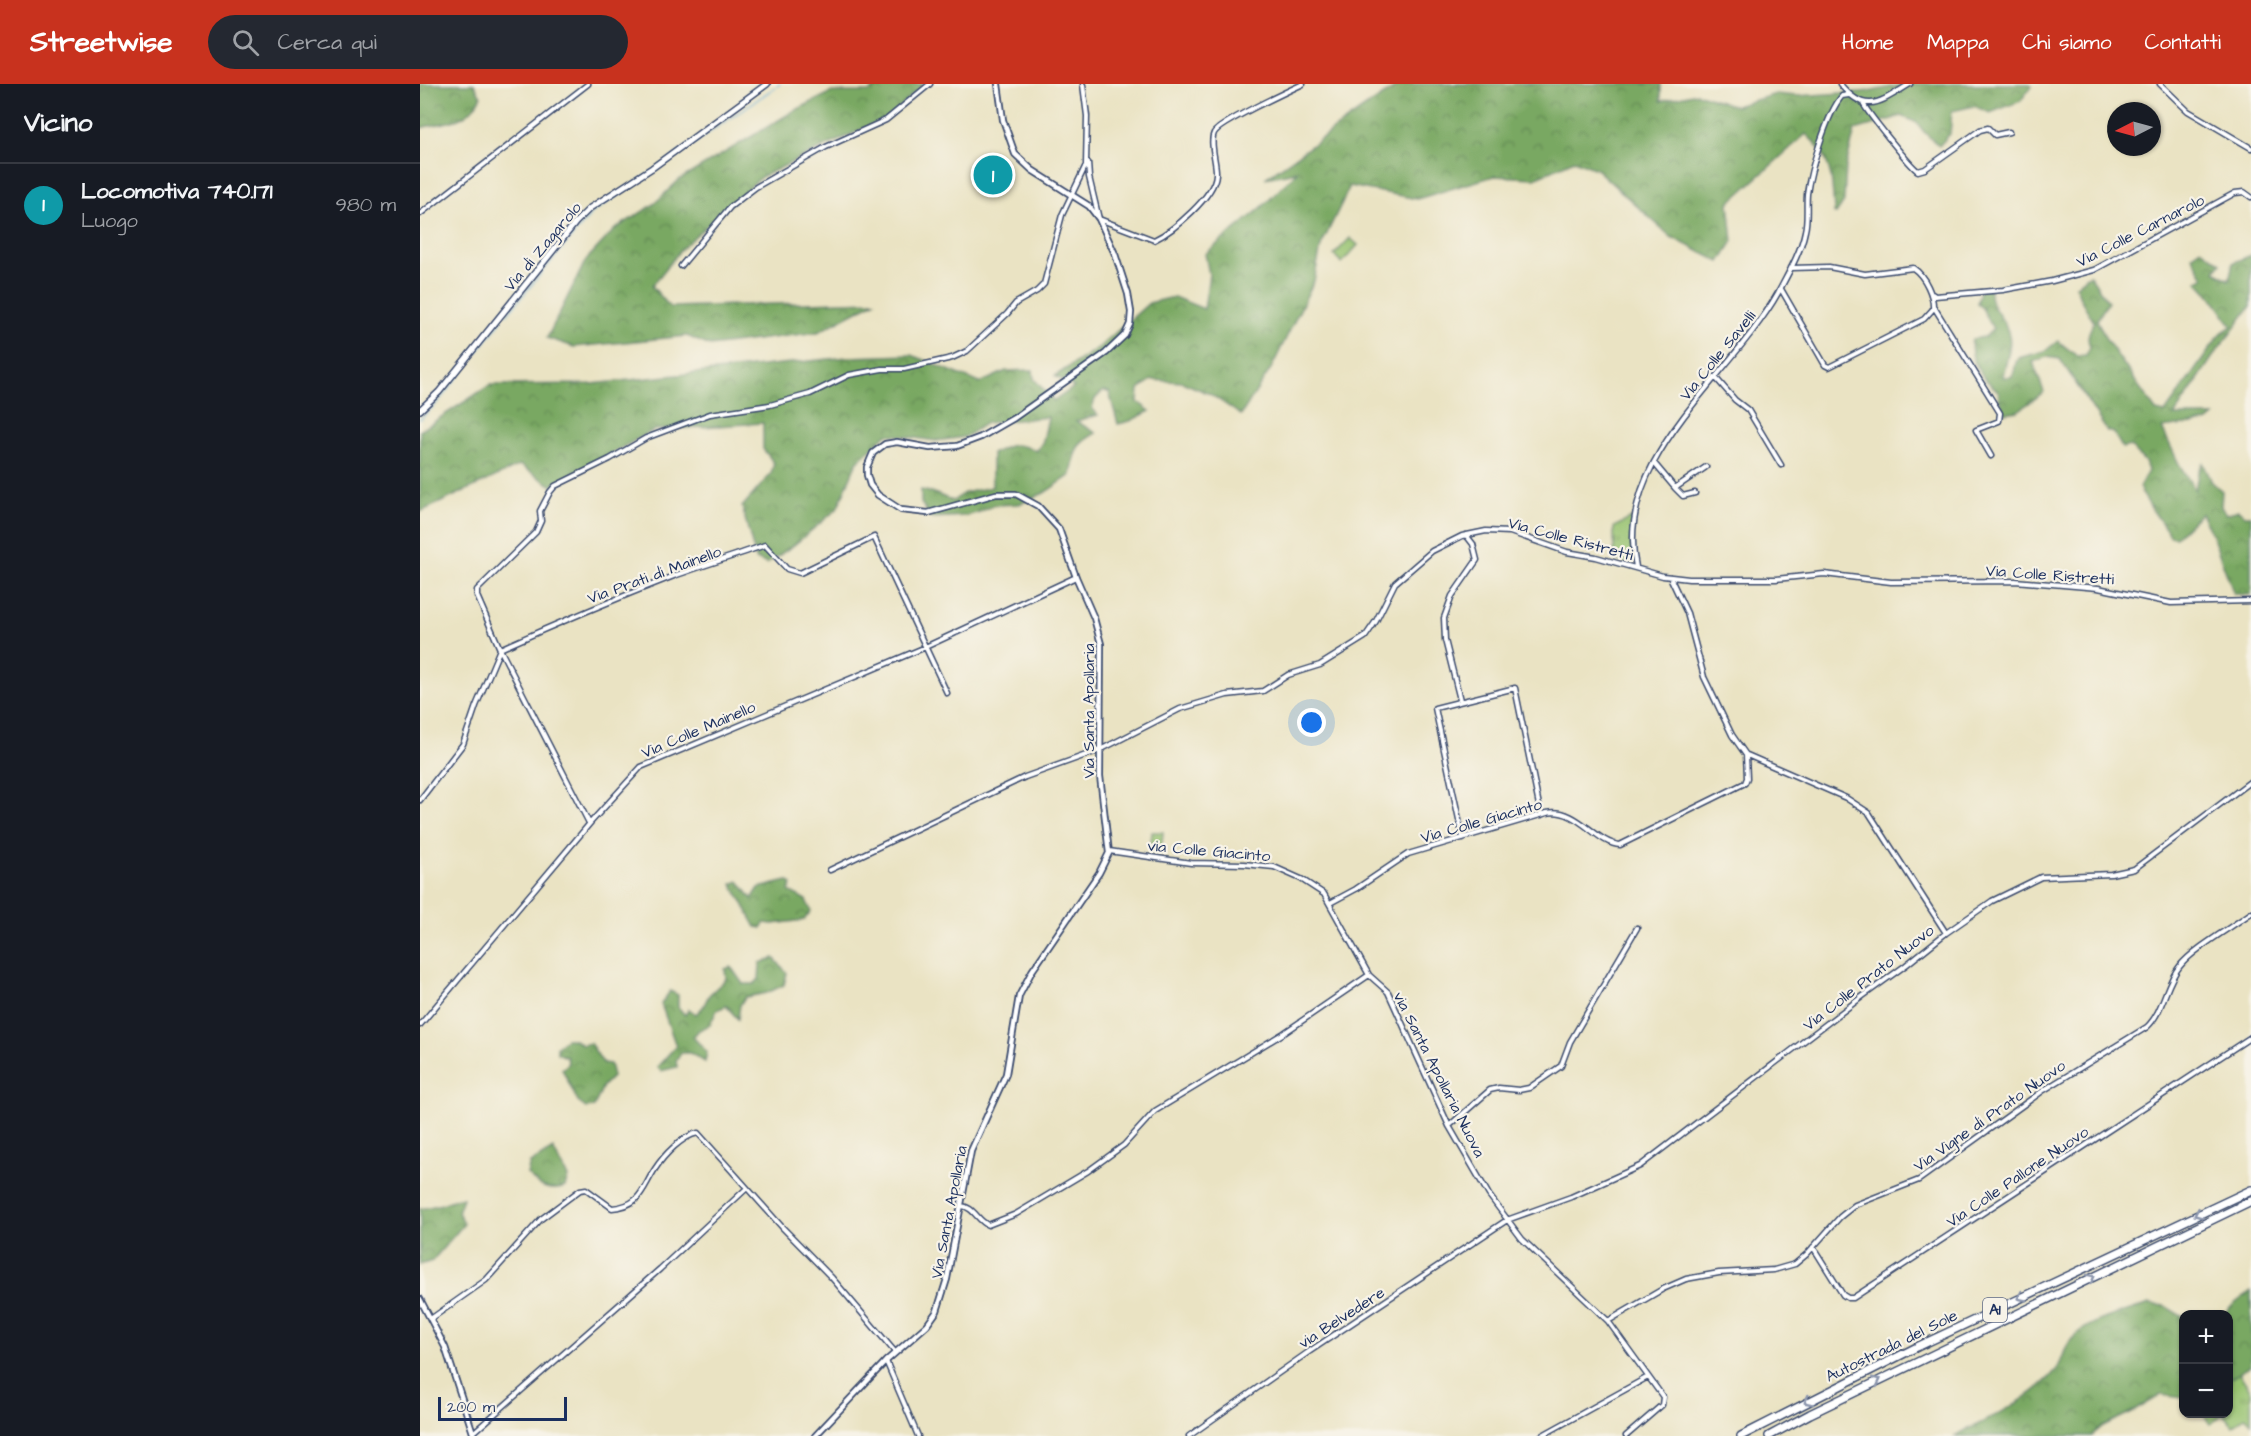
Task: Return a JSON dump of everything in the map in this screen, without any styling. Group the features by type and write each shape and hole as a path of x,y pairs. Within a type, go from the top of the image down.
{"highway":[{"name":"Autostrada del Sole","path":"1741,1436 1928,1342 2251,1190"},
{"name":"Autostrada del Sole","path":"1769,1436 1862,1388 2251,1201"}],"main road":[{"name":"Via di Zagarolo","path":"420,410 439,392 576,222 590,208 652,168 767,84"}],"street":[{"path":"420,214 588,84"},
{"path":"681,266 730,207 756,187 826,147 886,120 930,84"},
{"name":"Via Santa Apollaria","path":"815,1436 895,1352 927,1325 939,1308 947,1279 974,1140 989,1114 1006,1074 1019,996 1032,970 1099,873 1109,851 1100,785 1101,644 1094,618 1059,529 1043,510 1024,497 996,494 928,513 910,512 892,506 878,495 868,481 867,469 873,453 885,444 897,442 930,448 946,447 970,442 1014,418 1106,353 1125,335 1131,317 1128,294 1115,254 1099,219 1089,206 1028,167 1015,154 1003,120 998,84"},
{"path":"1083,85 1089,177 1099,219 1154,240 1167,234 1197,206 1213,186 1216,176 1213,137 1215,130 1303,84"},
{"path":"1840,84 1848,95 1869,104 1876,103 1910,84"},
{"path":"2160,84 2188,111 2251,148"},
{"name":"Via Colle Savelli","path":"1636,567 1633,531 1636,513 1654,463 1677,425 1755,330 1791,268 1804,233 1814,163 1835,105 1842,96 1848,95"},
{"path":"1863,103 1867,111 1918,171 1925,169 1980,130 1988,128 1994,135 2009,132"},
{"path":"589,824 500,649 477,596 477,590 533,536 541,521 540,510 555,486 646,438 699,418 770,405 804,396 849,375 866,371 922,366 952,358 967,351 1018,301 1042,287 1058,226 1086,165 1087,146"},
{"name":"Via Colle Carnarolo","path":"1930,291 1935,296 1964,295 2052,282 2084,273 2146,243 2235,193 2244,192 2251,197"},
{"path":"1791,268 1829,267 1865,274 1913,268 1919,272 1930,291 1933,306 1999,412 2001,418 1999,421 1976,430 1991,456"},
{"path":"1780,288 1825,365 1829,367 1924,319 1932,312 1933,306"},
{"path":"1715,377 1735,400 1748,410 1781,465"},
{"path":"1654,463 1683,496 1695,493"},
{"path":"1675,488 1706,467"},
{"name":"Via Colle Ristretti","path":"830,870 1025,777 1100,750 1180,708 1227,695 1263,691 1288,675 1320,665 1365,637 1395,583 1432,551 1466,535 1486,531 1509,532 1530,537 1567,552 1636,567 1645,572 1689,579 1776,579 1824,574 1886,582 2015,581 2098,588 2171,603 2251,601"},
{"path":"1460,700 1443,623 1446,608 1452,596 1477,561 1473,544 1466,535"},
{"name":"Via Prati di Mainello","path":"500,649 673,577 745,554 764,545 787,569 798,574 873,537 926,646"},
{"name":"Via Colle Mainello","path":"420,1025 589,824 642,766 926,646 1076,577"},
{"path":"1669,577 1687,613 1704,677 1732,735 1746,755 1846,798 1869,813 1946,933"},
{"path":"926,646 947,693"},
{"path":"420,800 463,744 500,649"},
{"path":"1463,838 1435,708 1460,700 1515,688 1541,815"},
{"name":"Via Colle Giacinto","path":"1330,903 1356,889 1408,854 1551,812 1560,813 1590,828 1611,844 1625,844 1745,783 1748,778 1746,755"},
{"name":"Via Colle Prato Nuovo","path":"1507,1221 1608,1182 1640,1166 1946,933 1992,901 2042,877 2110,874 2134,869 2251,781"},
{"name":"via Colle Giacinto","path":"1109,851 1191,863 1274,867 1317,889 1330,903"},
{"name":"via Santa Apollaria Nuova","path":"1330,903 1369,975 1388,992 1449,1126 1489,1195 1507,1221 1538,1254 1608,1321 1663,1397 1664,1403 1626,1436"},
{"name":"Via Vigne di Prato Nuovo","path":"1608,1321 1663,1289 1686,1279 1719,1273 1774,1270 1795,1264 1814,1247 1840,1217 1855,1205 1919,1180 2044,1090 2143,1030 2155,1018 2169,982 2183,962 2251,912"},
{"path":"1449,1126 1490,1090 1529,1088 1561,1066 1570,1042 1637,928"},
{"path":"961,1206 968,1207 988,1225 1016,1214 1089,1171 1120,1149 1155,1111 1276,1038 1369,975"},
{"name":"Via Colle Pallone Nuovo","path":"1814,1247 1842,1294 1846,1298 1853,1298 2251,1037"},
{"path":"432,1318 488,1278 539,1221 580,1190 586,1189 612,1208 624,1206 636,1200 664,1157 685,1139 695,1134 703,1136 782,1227 832,1278 895,1352"},
{"path":"420,1299 432,1318 447,1351 473,1435 660,1269 747,1188"},
{"name":"via Belvedere","path":"1189,1436 1310,1351 1507,1221"},
{"path":"886,1361 918,1436"},
{"path":"1541,1436 1648,1377"}],"green space":[{"path":"420,84 474,84 481,96 463,117 420,128"},
{"path":"880,84 924,84 890,116 761,177 682,248 652,286 670,307 876,301 818,332 710,346 687,336 574,347 547,338 586,260 615,229 653,205 679,180 792,112 832,92 869,92"},
{"path":"1401,84 1661,84 1661,101 1697,93 1735,106 1776,94 1796,96 1873,91 1905,84 2029,84 2031,86 2021,101 1990,113 1974,106 1952,111 1950,134 1939,146 1917,123 1902,116 1855,130 1846,166 1844,202 1836,214 1826,161 1815,143 1806,134 1729,203 1733,241 1720,262 1671,237 1596,169 1574,160 1535,178 1494,176 1417,199 1350,186 1321,246 1314,281 1272,367 1241,415 1210,394 1182,382 1152,380 1139,389 1138,402 1150,411 1118,424 1109,392 1103,391 1095,399 1092,408 1098,415 1076,421 1096,433 1079,445 1071,475 1044,493 1019,504 994,505 965,516 931,518 921,503 921,490 953,501 964,493 992,487 992,454 1014,445 1037,451 1043,441 1048,417 986,423 965,437 936,441 887,434 857,462 837,509 767,564 756,559 742,507 771,474 774,463 763,449 763,423 654,430 552,486 520,465 420,512 420,431 490,385 592,384 848,357 912,355 980,383 1006,371 1033,370 1034,379 1054,401 1074,387 1055,376 1098,348 1149,303 1174,297 1204,309 1209,274 1205,254 1261,208 1297,172 1265,178"},
{"path":"1350,238 1358,245 1342,263 1334,255"},
{"path":"2201,249 2221,263 2215,271 2229,280 2233,263 2251,255 2251,306 2212,358 2174,416 2214,416 2207,422 2162,428 2179,464 2195,490 2198,473 2203,463 2212,482 2222,491 2221,507 2226,514 2238,510 2245,515 2251,515 2251,595 2234,594 2212,535 2201,513 2176,537 2170,536 2139,487 2148,471 2145,462 2130,446 2122,448 2114,433 2107,431 2060,359 2047,357 2033,362 2044,392 2018,411 2005,413 1999,399 1999,392 1982,375 1972,355 1972,339 1985,337 1993,329 1982,308 1977,304 1980,290 1990,288 1994,308 2007,328 2010,340 2003,377 2011,377 2018,358 2045,351 2058,341 2077,356 2086,355 2090,347 2089,334 2094,322 2076,286 2090,275 2108,302 2097,320 2106,339 2156,411 2165,413 2221,333 2232,326 2211,296 2197,281 2204,278 2192,256"},
{"path":"1632,518 1632,565 1614,559 1614,527"},
{"path":"1152,832 1163,832 1161,854 1150,853"},
{"path":"739,881 752,899 759,888 787,881 792,884 789,891 806,900 811,911 804,920 764,923 762,928 756,927 732,884"},
{"path":"774,958 787,973 784,985 767,993 746,997 740,1005 738,1019 726,1006 717,1010 710,1025 699,1030 693,1037 707,1052 705,1062 690,1053 681,1053 676,1061 677,1067 661,1071 657,1067 676,1046 661,1004 670,991 678,995 678,1007 685,1015 689,1009 696,1014 703,1007 709,995 726,979 725,969 731,967 743,984 754,984 759,979 760,963"},
{"path":"566,1039 574,1039 582,1045 590,1043 603,1063 610,1064 613,1076 603,1086 594,1107 586,1108 578,1102 562,1069 568,1064 567,1057 557,1053 557,1046"},
{"path":"553,1149 568,1177 565,1187 559,1189 549,1189 540,1185 527,1174 530,1163"},
{"path":"463,1198 458,1212 464,1224 432,1261 420,1265 420,1209"},
{"path":"2251,1291 2251,1366 2233,1377 2233,1310 2227,1310"},
{"path":"2149,1304 2165,1306 2179,1315 2179,1397 2161,1395 2103,1426 2091,1436 1954,1436 2009,1408 2036,1390 2057,1369 2071,1340 2087,1327"},
{"path":"2239,1373 2251,1391 2251,1423 2246,1416 2233,1426 2226,1418 2233,1418 2233,1377"},
{"path":"2206,1418 2218,1418 2210,1424"}],"waterway":[{"path":"507,314 592,213 780,84"},
{"path":"420,419 438,402 502,320"}],"place":[{"name":"Locomotiva 740.171","path":"993,175"}]}
